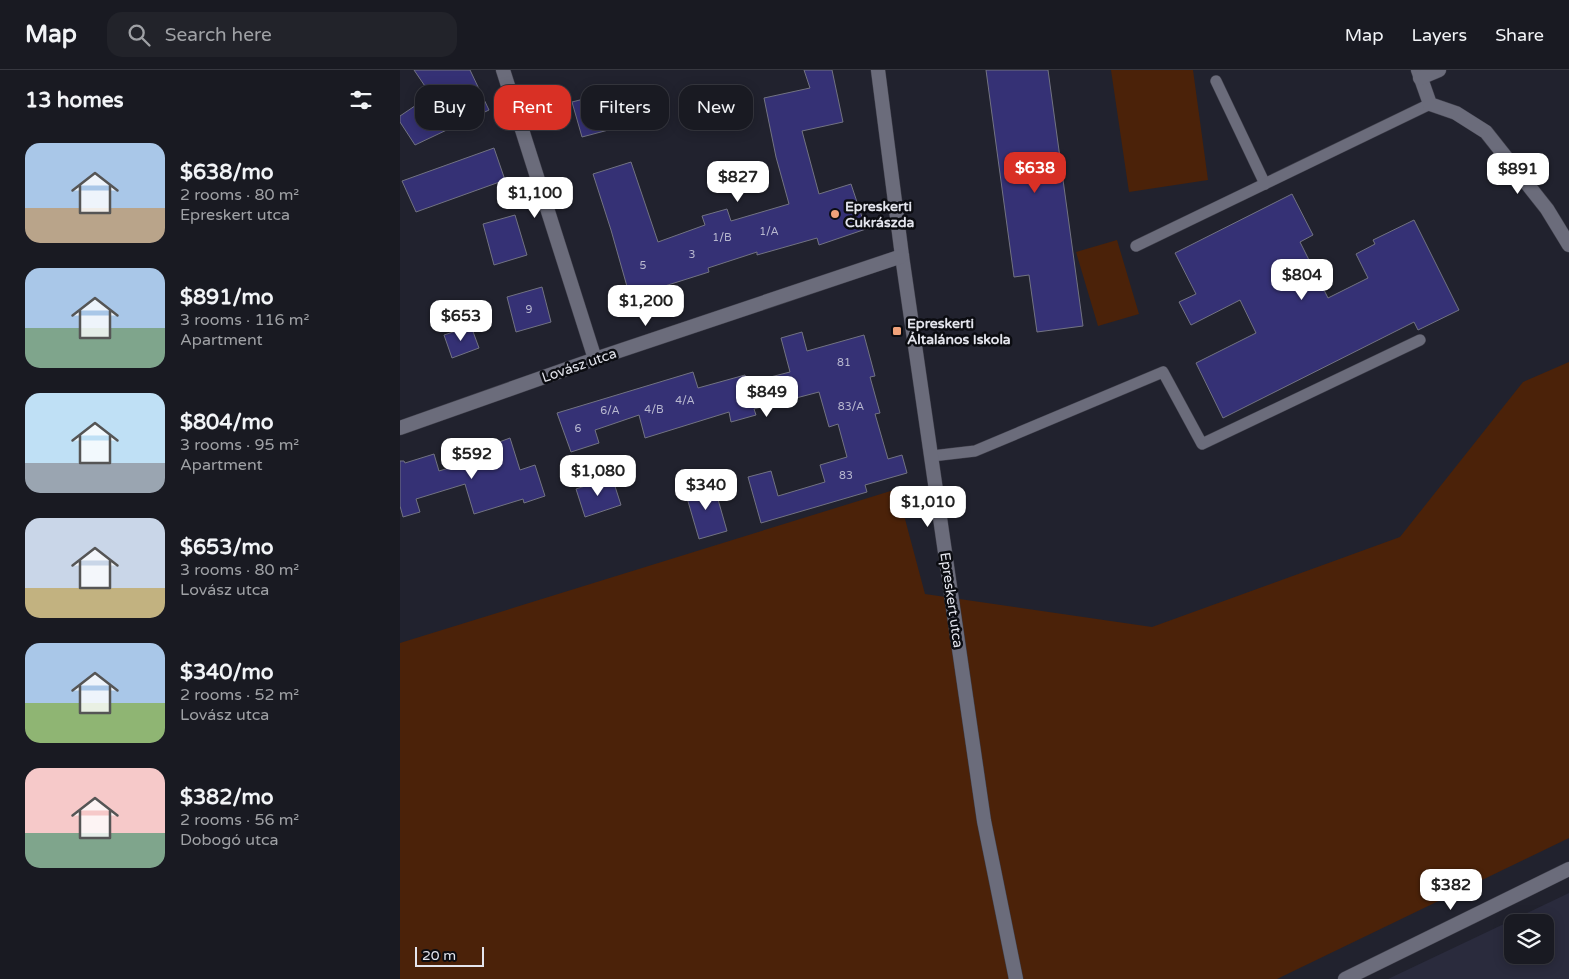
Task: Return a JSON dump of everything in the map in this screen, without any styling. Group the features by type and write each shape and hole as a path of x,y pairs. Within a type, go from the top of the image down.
{"street":[{"path":"503,70 595,359"},
{"name":"Epreskert utca","path":"878,70 902,256 984,820 1016,979"},
{"path":"1439,70 1419,74 1430,104 1456,113 1486,132 1547,209 1569,245"},
{"name":"Lovász utca","path":"400,428 595,359 902,256"},
{"path":"1346,979 1569,869"}],"lane":[{"path":"1216,80 1265,184"},
{"path":"1136,246 1430,104"},
{"path":"932,456 975,452 1163,372 1202,444 1420,340"}],"shaded area":[{"path":"1111,70 1193,70 1208,180 1129,192"},
{"path":"1117,240 1139,314 1098,326 1076,252"},
{"path":"1569,362 1569,838 1277,979 400,979 400,643 897,489 925,594 1152,627 1400,537 1523,382"},
{"path":"1569,893 1569,979 1388,979 1504,924 1504,964 1554,964 1554,914 1525,914"}],"building":[{"path":"414,70 470,70 477,85 424,85"},
{"path":"804,70 832,70 843,122 802,131 819,194 851,184 866,229 819,245 817,238 757,255 757,252 708,268 709,272 630,297 593,174 631,162 658,242 705,225 702,216 727,209 731,221 789,204 776,157 764,98 810,88"},
{"path":"986,70 1048,70 1083,326 1037,332 1029,275 1014,277"},
{"path":"484,99 489,110 484,112"},
{"path":"581,100 581,130 608,130 582,137 572,102"},
{"path":"415,106 415,130 447,130 415,145 400,122 400,116"},
{"path":"494,148 505,180 416,212 402,181"},
{"path":"1292,194 1313,235 1300,242 1328,298 1368,278 1356,254 1375,244 1373,240 1414,220 1459,310 1418,330 1414,322 1223,418 1196,363 1256,333 1240,300 1191,325 1179,302 1196,294 1175,253"},
{"path":"515,215 527,255 494,265 483,224"},
{"path":"542,287 551,322 516,332 507,297"},
{"path":"471,326 479,348 452,358 444,335"},
{"path":"802,332 807,351 864,335 875,376 870,377 880,413 875,414 888,459 902,455 907,473 865,485 867,492 761,523 748,477 771,471 778,496 825,482 820,465 847,457 838,424 829,427 819,392 754,409 756,415 731,422 729,412 645,438 639,415 595,430 599,443 571,452 557,413 693,372 698,388 745,375 747,383 790,372 781,338"},
{"path":"510,438 520,470 535,465 545,496 524,503 523,499 474,514 465,484 416,499 420,512 403,517 400,506 400,461 405,463 434,454 439,471 475,460 472,452"},
{"path":"612,477 621,505 585,517 576,489"},
{"path":"713,482 727,531 699,539 685,491"}],"place":[{"name":"Epreskerti Cukrászda","path":"835,214"},
{"name":"Epreskerti Általános Iskola","path":"897,331"}]}
